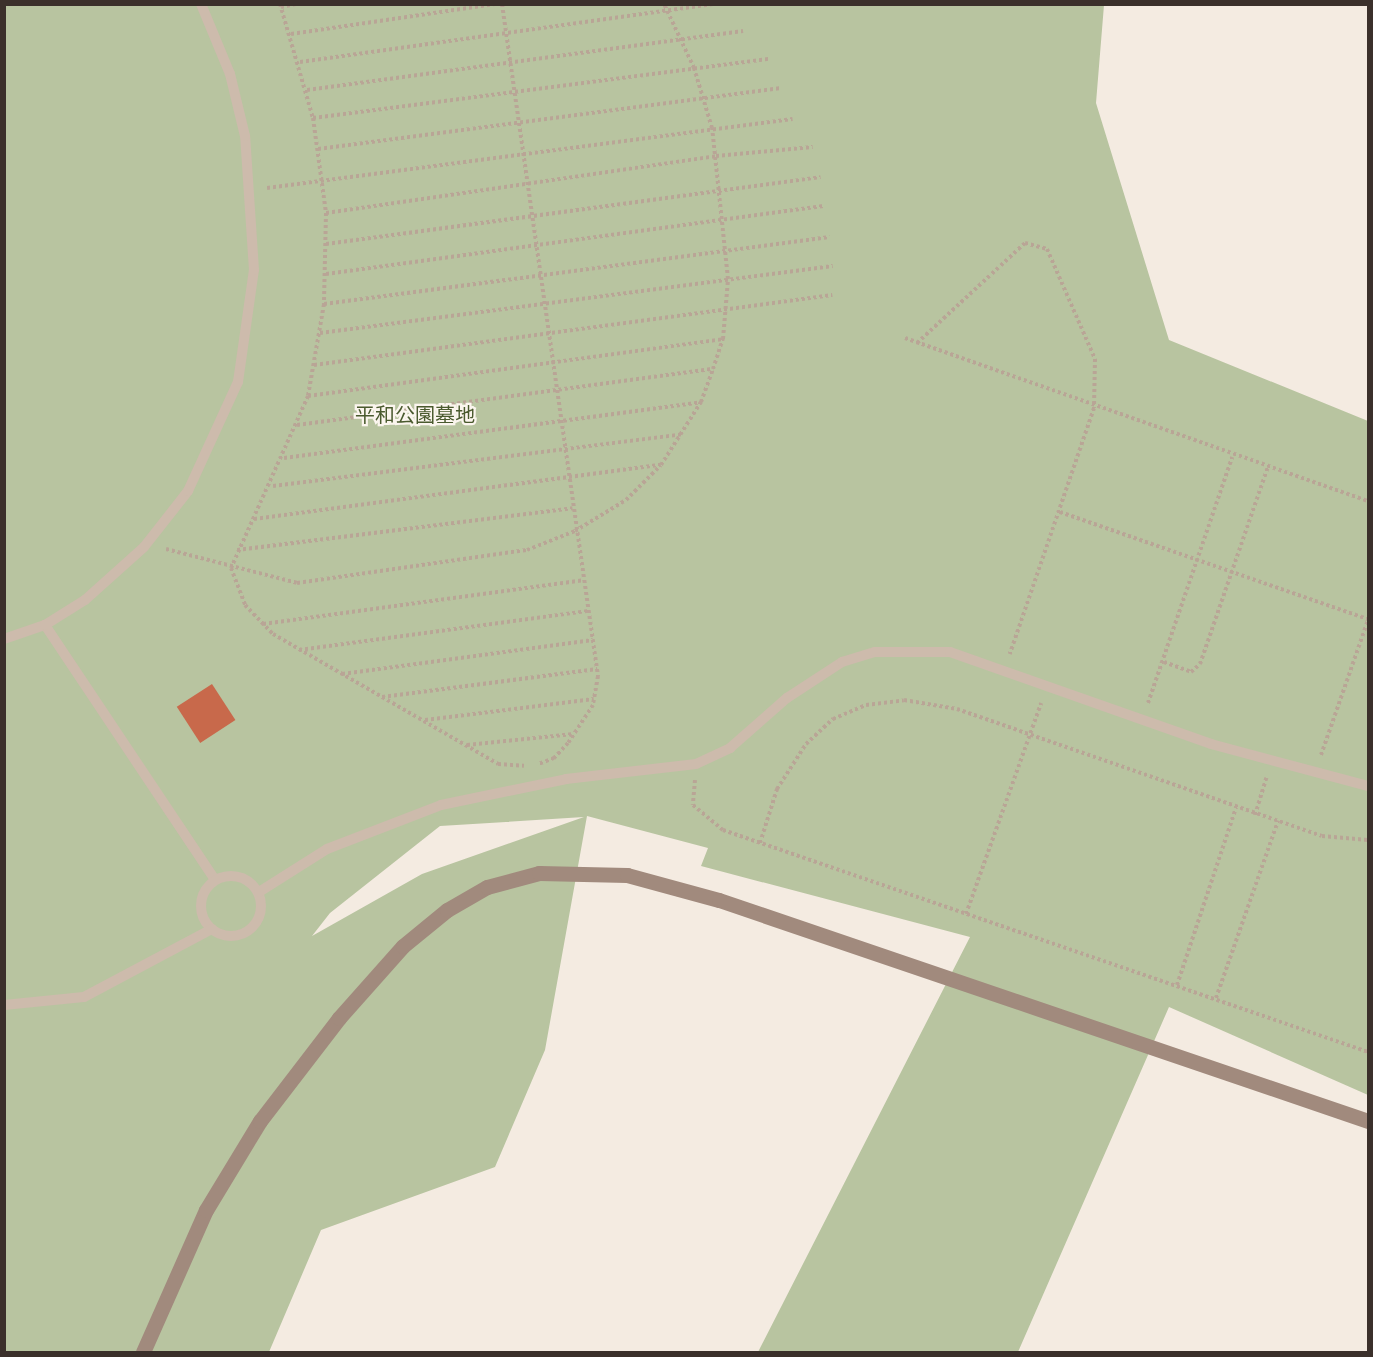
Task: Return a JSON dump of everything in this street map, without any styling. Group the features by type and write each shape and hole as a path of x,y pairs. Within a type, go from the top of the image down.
{"street":[{"path":"143,1353 206,1210 260,1121 339,1018 403,946 447,910 487,887 539,873 627,875 719,900 1368,1121"}],"lane":[{"path":"4,639 45,626 85,600 150,539 188,490 238,382 254,270 245,136 230,74 201,4"},
{"path":"45,626 215,880"},
{"path":"259,892 327,849 452,802 566,779 696,764 730,748 788,698 842,662 875,652 930,649 1004,671 1271,762 1368,786"},
{"path":"235,875 259,892 261,913 250,930 231,936 212,929 201,904 215,880 235,875"},
{"path":"4,1005 84,997 212,929"}],"path":[{"path":"296,4 280,6 300,62 318,149 326,213 324,304 308,396 272,486 237,550 231,568 245,605 262,624 298,650 381,698 425,720 498,764 522,767 554,758 573,734 594,699 597,669 575,531 502,4"},
{"path":"291,34 495,4"},
{"path":"150,539 231,568 297,583 527,550 575,531 626,500 661,465 701,402 713,369 723,339 728,279 728,249 712,128 704,95 694,68 682,38 664,4"},
{"path":"300,62 715,4"},
{"path":"307,90 743,31"},
{"path":"313,118 770,59"},
{"path":"318,149 704,95 781,88"},
{"path":"267,188 524,152 792,119"},
{"path":"326,213 716,156 813,147"},
{"path":"326,244 532,213 820,177"},
{"path":"326,274 724,217 823,206"},
{"path":"324,304 540,273 830,237"},
{"path":"917,343 1025,243 1047,249 1095,359 1094,408 1004,671"},
{"path":"320,333 833,266"},
{"path":"314,365 832,295"},
{"path":"905,338 1232,457 1368,501"},
{"path":"308,396 723,339"},
{"path":"296,425 713,369"},
{"path":"284,458 701,402"},
{"path":"272,486 682,434"},
{"path":"1142,719 1164,662 1232,457"},
{"path":"254,519 661,465"},
{"path":"1164,662 1191,672 1200,664 1268,467"},
{"path":"237,550 572,508"},
{"path":"1060,512 1368,619 1315,774"},
{"path":"262,624 583,580"},
{"path":"298,650 588,611"},
{"path":"341,674 592,640"},
{"path":"381,698 597,669"},
{"path":"966,914 1046,687"},
{"path":"425,720 594,699"},
{"path":"760,843 788,768 833,719 866,705 925,702 1322,836 1368,840"},
{"path":"467,746 573,734"},
{"path":"1255,815 1271,762"},
{"path":"696,764 693,805 704,819 760,843 1368,1052"},
{"path":"1177,985 1236,808"},
{"path":"1216,998 1278,822"}],"green space":[{"name":"平和公園墓地","path":"5,5 1104,5 1096,103 1169,340 1368,421 1368,1095 1169,1007 1018,1352 758,1352 970,937 701,866 708,848 587,816 545,1050 495,1167 321,1230 269,1352 5,1352","holes":["584,817 422,874 312,936 330,913 440,826"]}],"building":[{"path":"212,684 235,720 200,743 177,707"}]}
